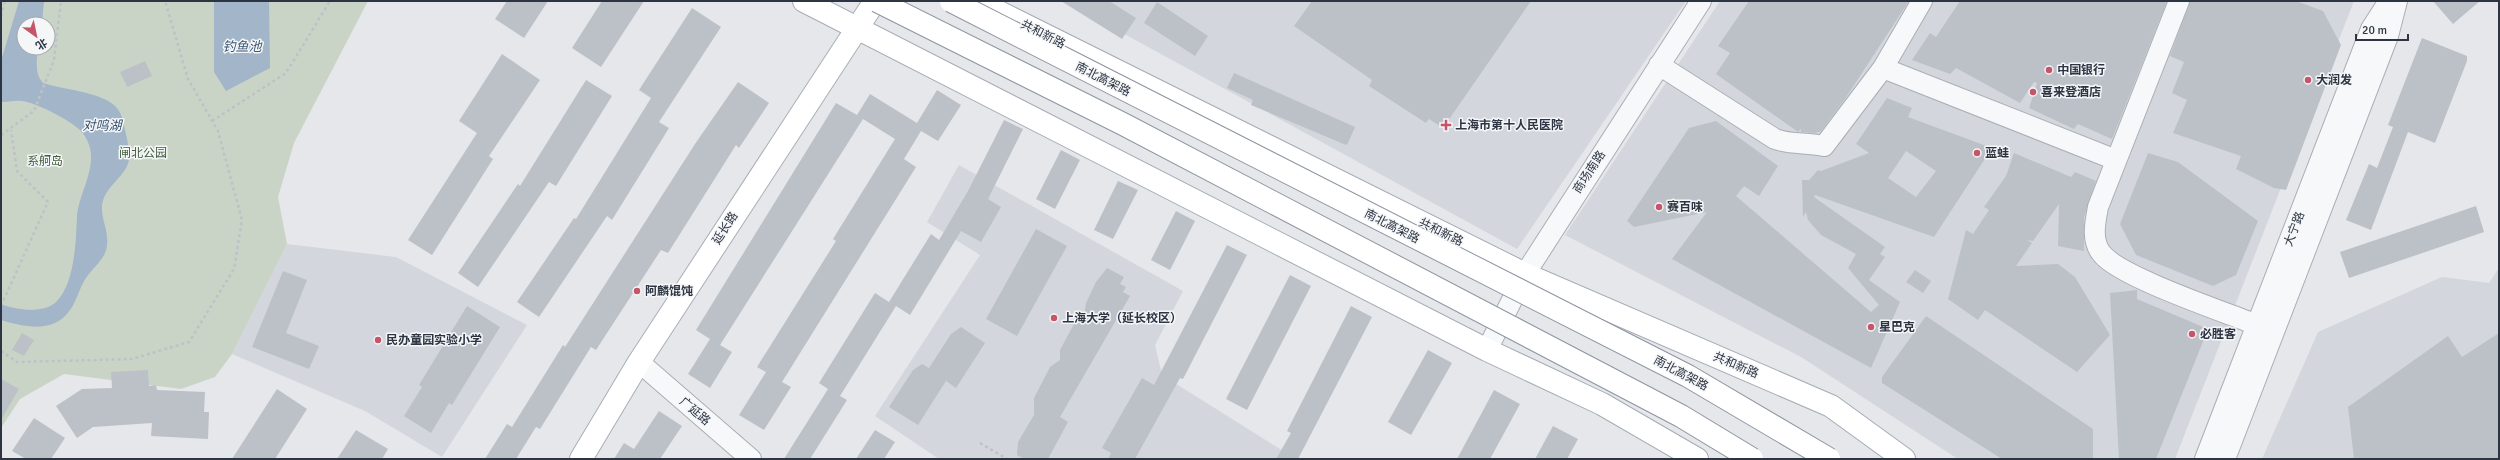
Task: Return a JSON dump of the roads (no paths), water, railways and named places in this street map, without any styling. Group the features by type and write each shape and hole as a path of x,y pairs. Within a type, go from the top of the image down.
{"main road":[{"path":"804,1 1488,350 1602,404 1696,459"},
{"path":"876,1 1137,131 1681,416 1752,459"},
{"name":"延长路","path":"581,459 639,362 876,1"},
{"name":"南北高架路","path":"951,1 1688,376 1828,459"},
{"name":"共和新路","path":"977,1 1525,274 1831,406 1904,459"}],"street":[{"name":"商场南路","path":"1488,350 1525,274 1701,1"},
{"path":"1659,65 1775,139 1790,144 1806,142 1824,146 1882,68 1922,1"},
{"path":"2179,1 2098,207 2094,224 2096,242 2102,254 2130,273 2257,325"},
{"name":"大宁路","path":"2206,459 2372,29 2389,1"},
{"name":"大宁路","path":"2225,459 2388,36 2397,1"},
{"path":"1882,68 2116,160"},
{"name":"广延路","path":"639,362 751,459"}],"water":[{"name":"对鸣湖","path":"19,1 44,1 43,16 16,16 16,56 38,56 37,71 43,83 90,94 114,105 122,117 129,152 129,160 124,172 107,193 102,206 107,235 106,250 104,255 86,278 70,310 56,323 47,326 38,327 19,325 1,320 1,304 29,310 44,308 51,306 62,294 71,273 75,249 78,208 90,171 91,153 88,143 81,131 61,117 28,102 1,102 1,61"},
{"name":"钓鱼池","path":"214,1 269,1 270,68 226,91 214,72"}],"place":[{"name":"中国银行","path":"2049,70"},
{"name":"大润发","path":"2308,80"},
{"name":"喜来登酒店","path":"2033,92"},
{"name":"上海市第十人民医院","path":"1446,125"},
{"name":"蓝蛙","path":"1977,153"},
{"name":"赛百味","path":"1659,207"},
{"name":"阿麟馄饨","path":"637,291"},
{"name":"上海大学（延长校区）","path":"1054,318"},
{"name":"星巴克","path":"1871,327"},
{"name":"必胜客","path":"2192,334"},
{"name":"民办童园实验小学","path":"378,340"}],"park label":[{"name":"闸北公园","path":"143,153"},
{"name":"系舸岛","path":"45,161"}]}
